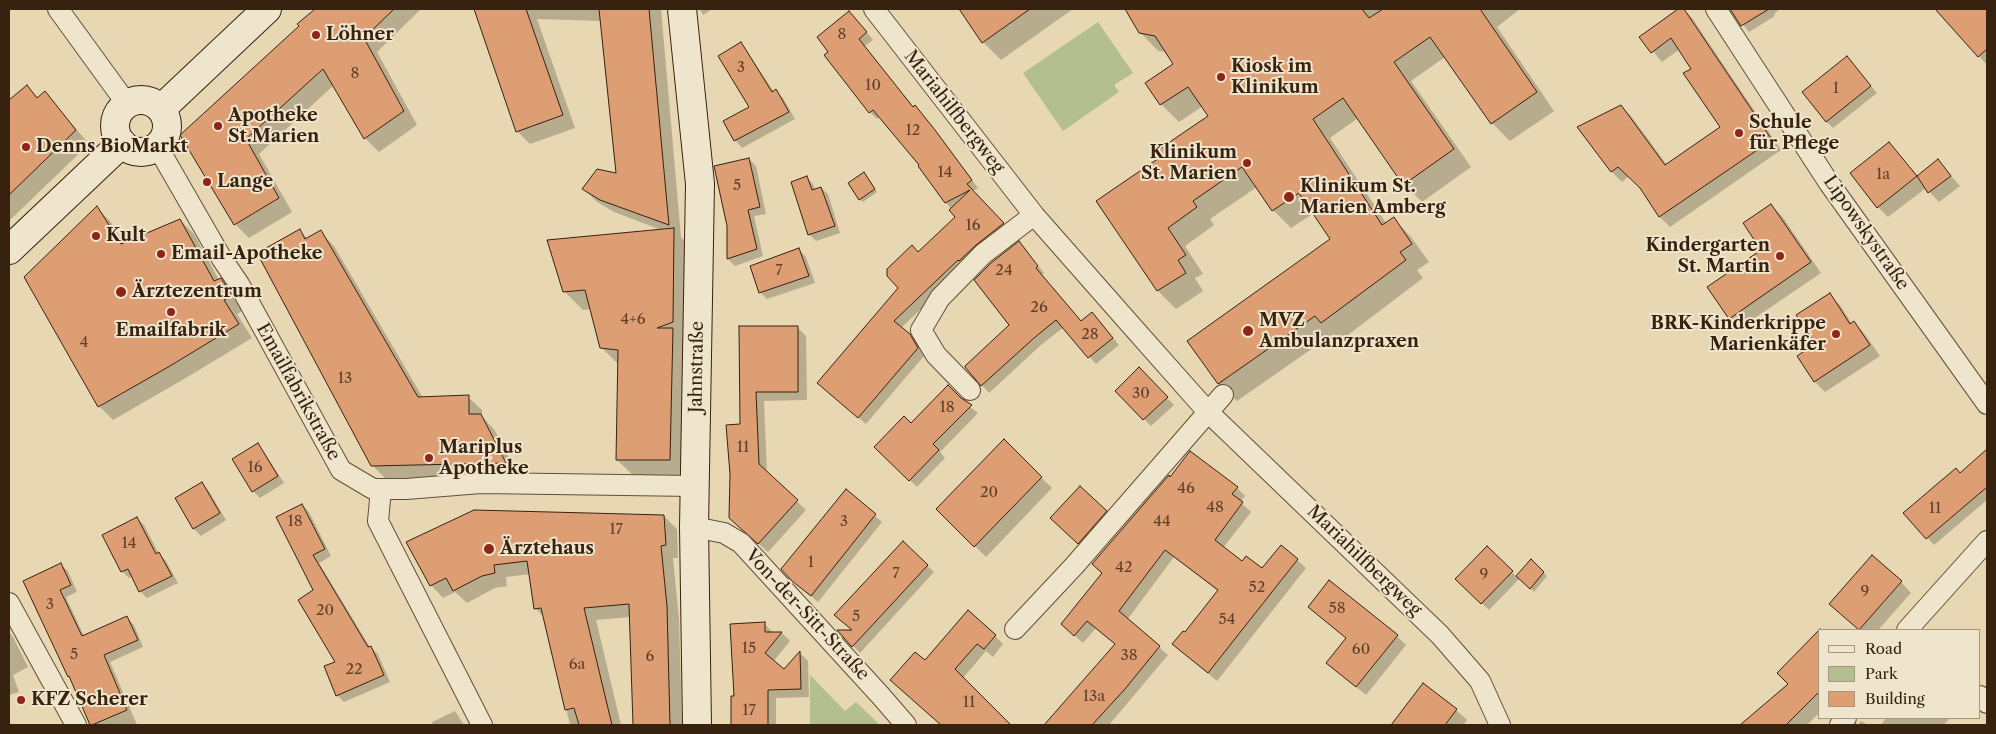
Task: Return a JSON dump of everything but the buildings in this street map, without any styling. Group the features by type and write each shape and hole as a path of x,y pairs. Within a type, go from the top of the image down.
{"street":[{"path":"58,9 127,104"},
{"path":"160,109 266,9"},
{"name":"Jahnstraße","path":"682,9 700,184 694,486 697,725"},
{"name":"Mariahilfbergweg","path":"874,9 1034,215 1208,412 1440,635 1480,680 1500,725"},
{"name":"Lipowskystraße","path":"1716,9 1830,183 1987,404"},
{"path":"141,100 155,104 160,109 167,124 162,140 157,146 150,150 135,151 122,143 117,136 115,127 116,118 120,110 127,104 141,100"},
{"path":"9,250 122,143"},
{"name":"Emailfabrikstraße","path":"157,146 222,259 239,284 341,470 373,489 406,489 481,483 694,486"},
{"path":"970,390 936,354 921,330 940,298 983,254 1034,215"},
{"path":"1015,629 1074,566 1223,395"},
{"path":"381,489 378,521 482,725"},
{"name":"Von-der-Sitt-Straße","path":"694,527 724,533 741,542 906,725"},
{"path":"1908,629 1987,541"},
{"path":"9,603 76,725"}],"green space":[{"path":"1098,22 1133,73 1114,85 1119,92 1063,131 1023,73"},
{"path":"810,675 845,711 856,702 880,725 810,725"}],"place":[{"name":"Löhner","path":"316,35"},
{"name":"Kiosk im Klinikum","path":"1221,77"},
{"name":"Apotheke St.Marien","path":"218,126"},
{"name":"Schule für Pflege","path":"1739,133"},
{"name":"Denns BioMarkt","path":"26,147"},
{"name":"Klinikum St. Marien","path":"1247,163"},
{"name":"Lange","path":"207,182"},
{"name":"Klinikum St. Marien Amberg","path":"1289,197"},
{"name":"Kult","path":"96,236"},
{"name":"Email-Apotheke","path":"161,254"},
{"name":"Kindergarten St. Martin","path":"1780,256"},
{"name":"Ärztezentrum","path":"121,292"},
{"name":"Emailfabrik","path":"171,312"},
{"name":"MVZ Ambulanzpraxen","path":"1248,331"},
{"name":"BRK-Kinderkrippe Marienkäfer","path":"1836,334"},
{"name":"Mariplus Apotheke","path":"429,458"},
{"name":"Ärztehaus","path":"489,549"},
{"name":"KFZ Scherer","path":"21,700"}]}
